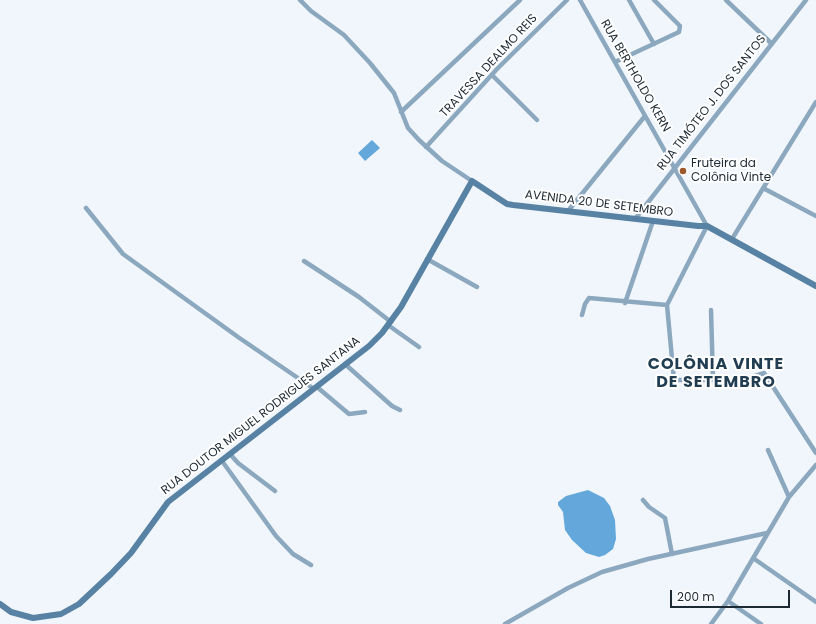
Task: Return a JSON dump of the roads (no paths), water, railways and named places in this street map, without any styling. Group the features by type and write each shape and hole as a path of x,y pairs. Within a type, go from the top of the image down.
{"street":[{"name":"AVENIDA 20 DE SETEMBRO","path":"300,0 311,11 340,32 356,47 394,93 399,101 401,112 408,128 426,147 442,161 507,204 707,226 816,286"},
{"path":"401,112 520,0"},
{"name":"TRAVESSA DEALMO REIS","path":"426,147 492,75 567,0"},
{"name":"RUA BERTHOLDO KERN","path":"580,0 707,226"},
{"path":"630,0 654,44"},
{"path":"615,62 676,34 680,28 654,0"},
{"path":"726,0 772,44"},
{"name":"RUA TIMÓTEO J. DOS SANTOS","path":"635,219 806,0"},
{"path":"492,75 537,120"},
{"path":"732,239 816,102"},
{"path":"568,211 645,116"},
{"name":"RUA DOUTOR MIGUEL RODRIGUES SANTANA","path":"0,604 11,612 33,618 61,614 79,604 131,553 168,502 369,346 390,323 472,181"},
{"path":"763,188 816,216"},
{"path":"86,208 123,254 238,337 316,388 349,414 365,412"},
{"path":"625,303 653,221"},
{"path":"707,226 667,305 673,378 676,381 713,380 738,382 762,373 767,377 816,453"},
{"path":"427,260 476,287"},
{"path":"304,261 360,297 419,347"},
{"path":"582,315 585,304 589,298 625,303 667,305"},
{"path":"710,310 713,380"},
{"path":"345,364 392,406 400,410"},
{"path":"768,450 788,497"},
{"path":"230,454 238,463 275,491"},
{"path":"222,461 276,536 292,554 311,565"},
{"path":"711,624 728,602 788,497 816,464"},
{"path":"643,500 649,507 665,518 672,554"},
{"path":"505,624 596,574 626,565 767,533"},
{"path":"753,558 816,602"},
{"path":"728,602 761,624"}],"water":[{"path":"372,140 380,148 365,161 358,153"},
{"path":"588,490 604,498 610,506 615,520 616,539 613,549 605,555 599,557 586,553 572,540 565,530 563,512 558,505 558,502 566,496"}],"place":[{"name":"Fruteira da Colônia Vinte","path":"683,171"}],"district":[{"name":"COLÔNIA VINTE DE SETEMBRO","path":"716,374"}]}
